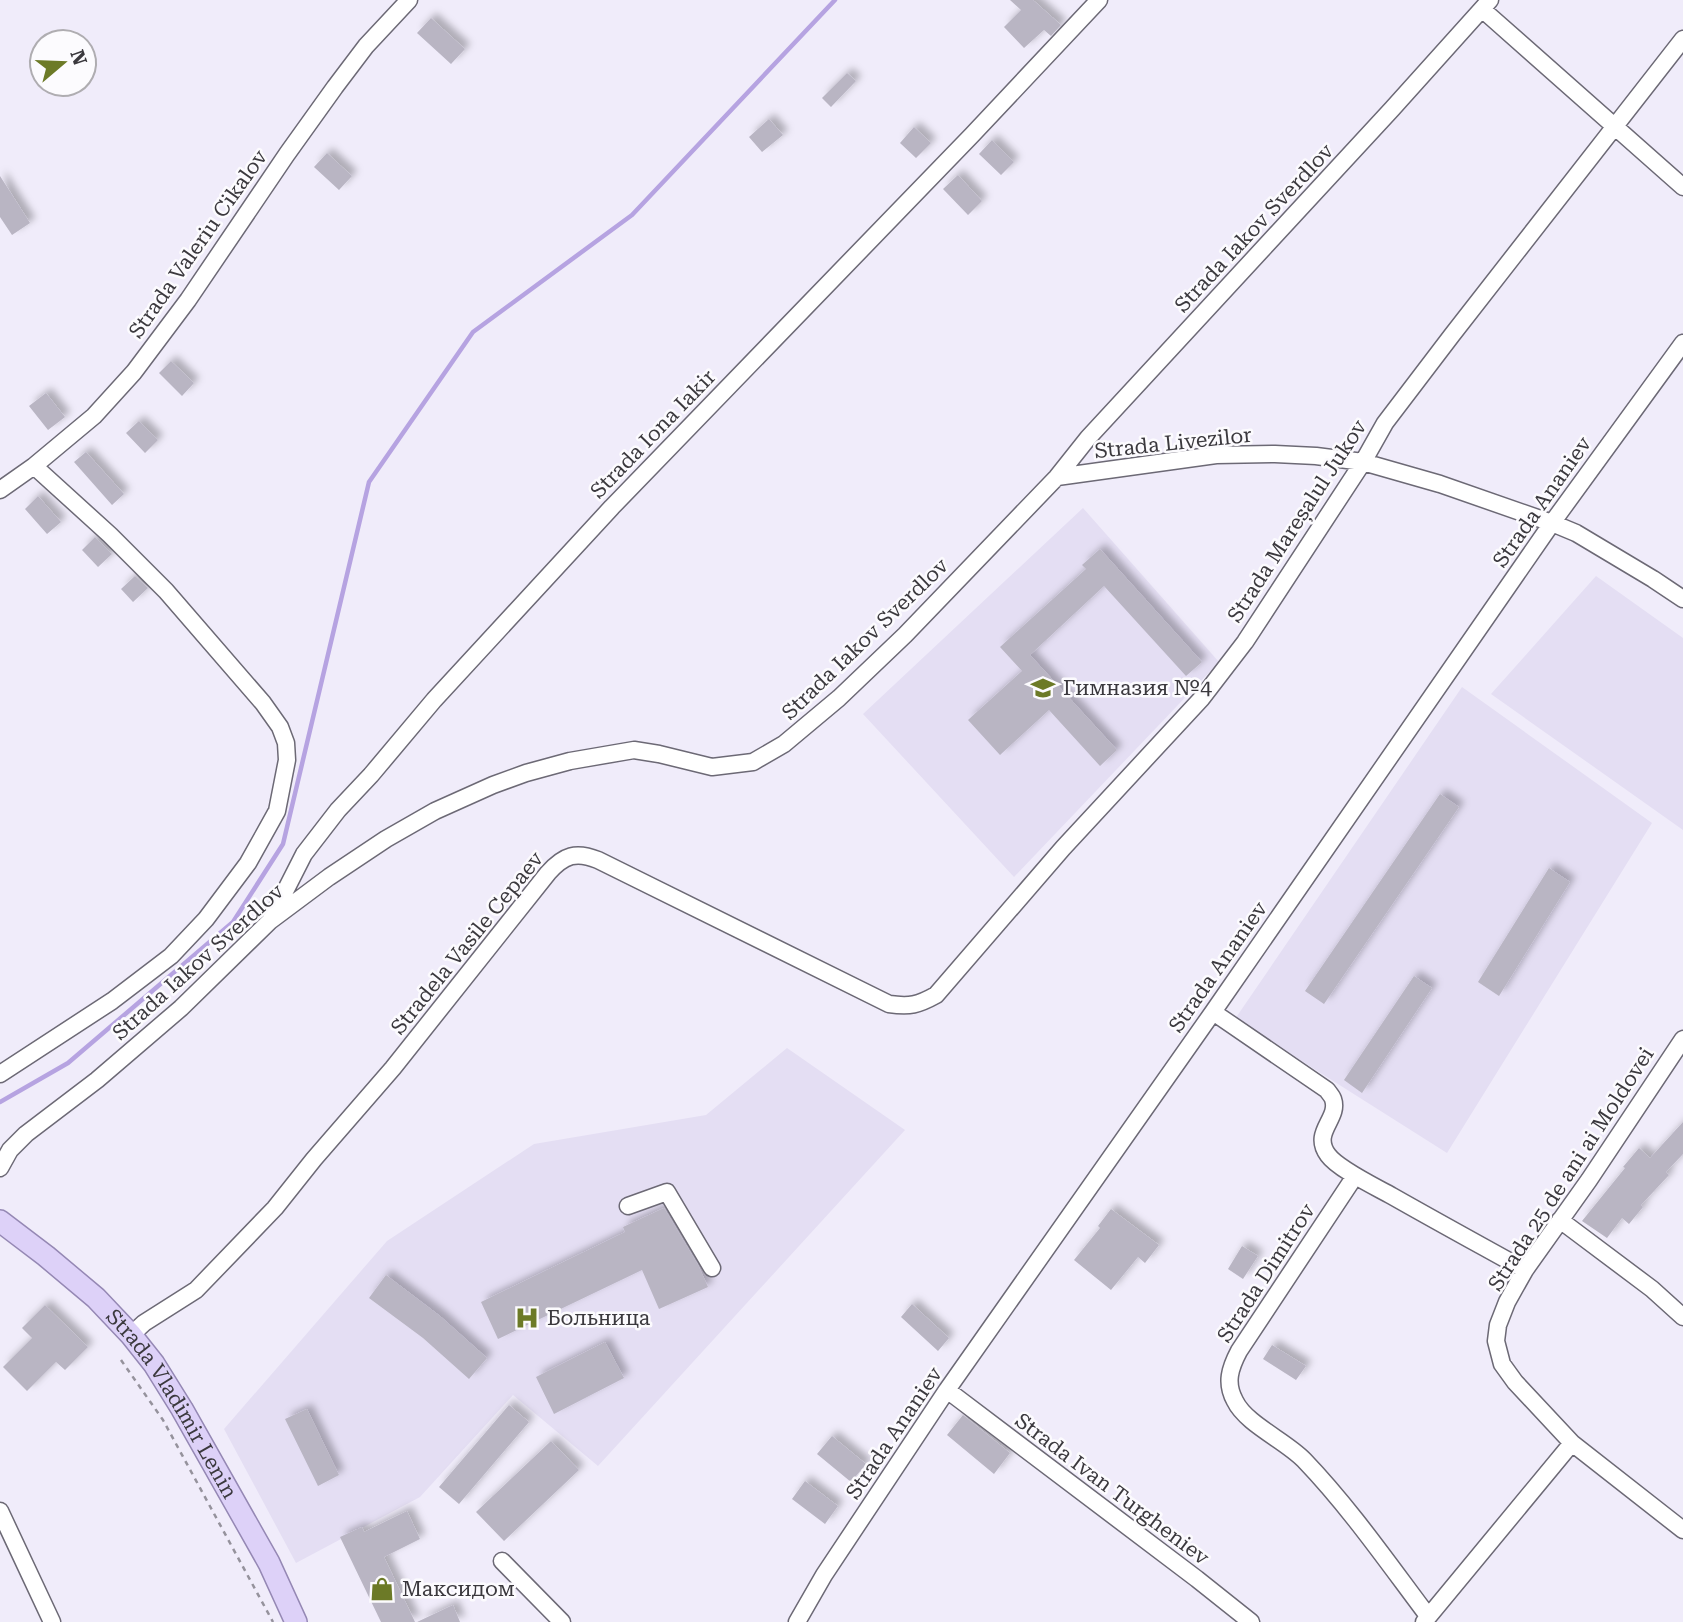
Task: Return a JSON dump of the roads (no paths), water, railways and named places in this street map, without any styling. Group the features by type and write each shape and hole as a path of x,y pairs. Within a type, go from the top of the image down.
{"main road":[{"name":"Strada Vladimir Lenin","path":"0,1221 46,1255 96,1298 154,1364 269,1563 296,1622"}],"street":[{"name":"Strada Valeriu Cikalov","path":"0,491 94,416 134,372 188,300 334,87 366,46 410,0"},
{"name":"Strada Iona Iakir","path":"270,921 304,854 338,810 451,681 621,496 972,135 1099,0"},
{"path":"1487,5 1614,127 1683,187"},
{"name":"Strada Iakov Sverdlov","path":"0,1168 10,1150 26,1134 97,1080 181,1008 270,921 329,877 386,839 435,811 493,785 570,761 634,750 712,767 753,762 784,744 839,698 905,635 1057,477 1088,438 1487,5"},
{"name":"Strada Mareșalul Jukov","path":"921,1003 936,995 1063,848 1202,698 1245,642 1363,462 1385,423 1683,39"},
{"name":"Strada Ananiev","path":"797,1622 824,1574 947,1390 1552,523 1683,343"},
{"name":"Strada Livezilor","path":"1057,477 1216,455 1275,454 1363,462 1440,484 1576,533 1683,599"},
{"path":"1,1071 112,1001 171,956 206,919 248,863 277,811 287,760 286,743 280,727 263,703 166,591 110,535 34,466"},
{"name":"Stradela Vasile Cepaev","path":"131,1335 144,1323 196,1290 275,1208 393,1068 548,873 558,862 572,855 586,855 598,860 890,1004 907,1006 921,1003"},
{"path":"1213,1012 1327,1090 1333,1100 1334,1112 1323,1135 1328,1156 1355,1176 1525,1270"},
{"name":"Strada 25 de ani ai Moldovei","path":"1683,1039 1525,1270 1497,1325 1496,1341 1502,1364 1515,1382 1572,1443 1683,1530"},
{"name":"Strada Dimitrov","path":"1355,1176 1239,1351 1228,1379 1236,1404 1244,1414 1302,1457 1342,1503 1426,1619"},
{"path":"628,1206 667,1192 712,1268"},
{"path":"1560,1220 1652,1289 1683,1317"},
{"name":"Strada Ivan Turgheniev","path":"947,1390 1251,1622"},
{"path":"1426,1619 1572,1443"},
{"path":"0,1511 52,1622"},
{"path":"502,1561 562,1622"}],"waterway":[{"path":"0,1102 68,1063 233,922 283,844 369,482 473,332 632,215 835,0"}],"place":[{"name":"Гимназия №4","path":"1043,688"},
{"name":"Больница","path":"527,1318"},
{"name":"Максидом","path":"382,1589"}]}
